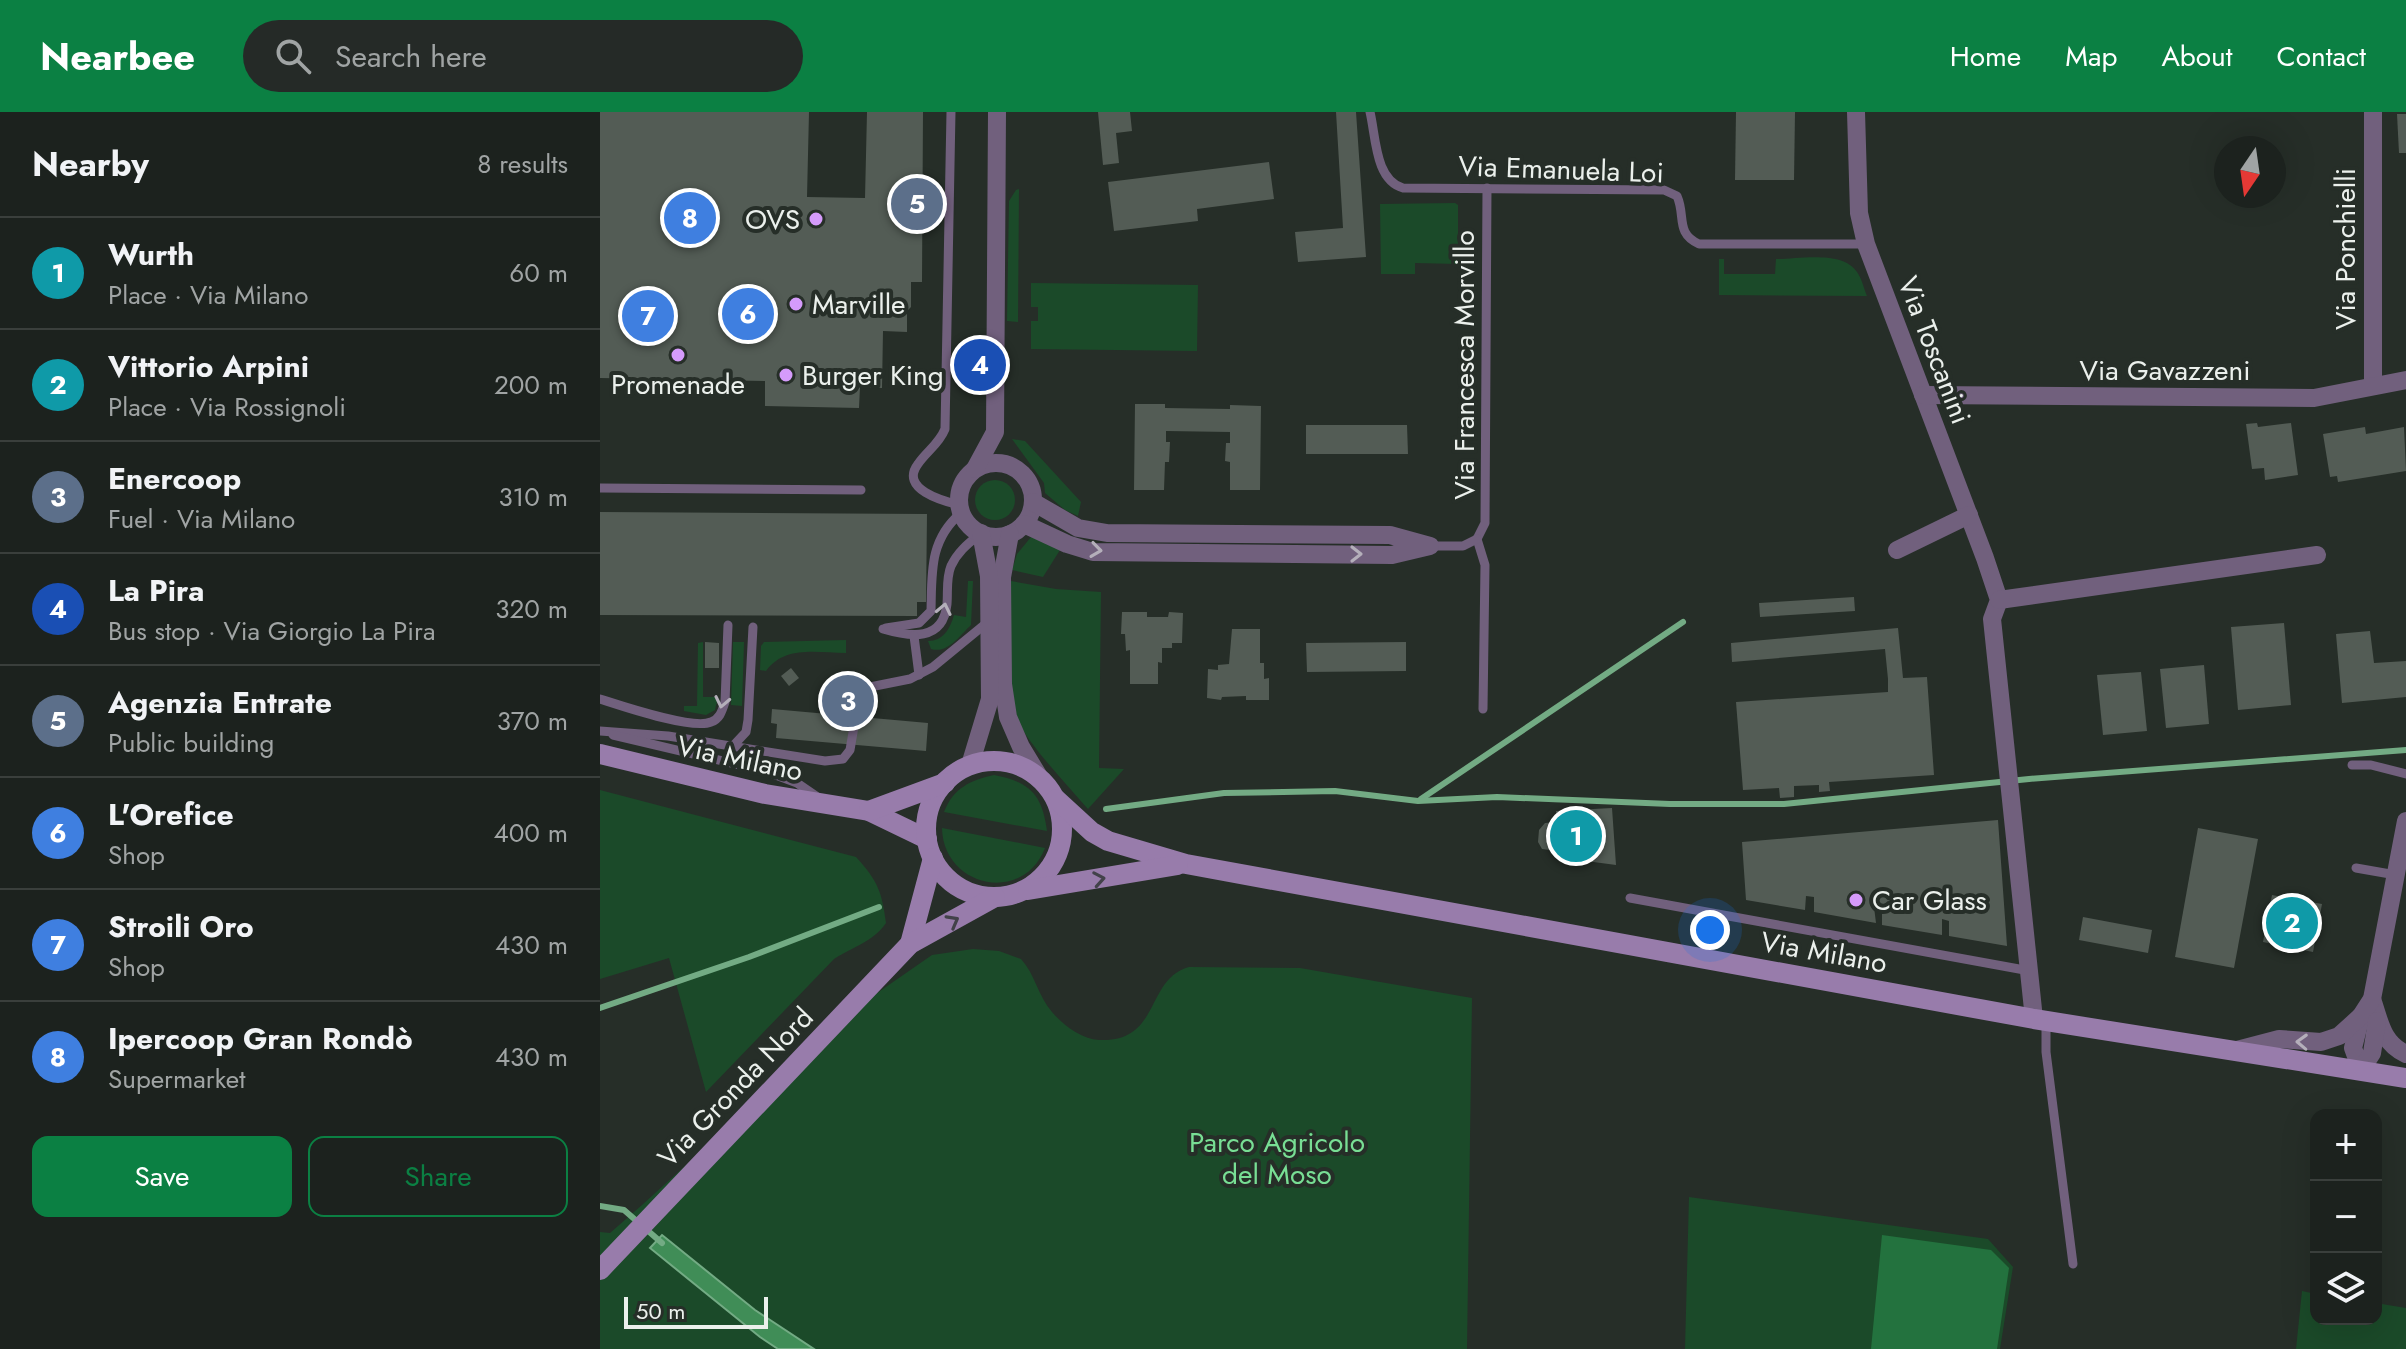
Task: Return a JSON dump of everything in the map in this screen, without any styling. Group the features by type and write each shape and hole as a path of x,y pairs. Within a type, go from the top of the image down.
{"main road":[{"name":"Via Milano","path":"600,754 704,781 869,811 930,848"},
{"name":"Via Milano","path":"869,811 945,783 970,765 989,761 1008,762 1026,769 1041,780 1056,799 1092,832 1108,841 1186,864 2040,1020 2406,1078"},
{"name":"Via Milano","path":"945,783 929,809 930,848 943,874 958,887 976,894 995,897 1186,864"},
{"path":"1022,891 1044,875 1059,852 1061,816 1056,799"},
{"name":"Via Gronda Nord","path":"910,944 930,848"},
{"name":"Via Gronda Nord","path":"600,1270 910,944 995,897"}],"street":[{"path":"997,112 995,432 961,489 960,509 971,527 981,533 1000,536 1017,529 1093,552 1392,555 1430,546"},
{"name":"Via Toscanini","path":"1856,112 1859,213 1866,244 1999,600 1992,619 2030,971 2040,1020"},
{"name":"Via Ponchielli","path":"2373,112 2373,386"},
{"name":"Via Gavazzeni","path":"1923,395 2314,398 2406,380"},
{"path":"995,432 1016,469 1029,483 1033,502 1030,513 1017,529 1002,577 1003,684 1008,717 1021,747 1041,780"},
{"path":"975,469 995,463 1016,469"},
{"path":"1033,502 1078,528 1107,533 1390,535 1430,546"},
{"path":"1897,550 1969,515"},
{"path":"1204,553 1205,532"},
{"path":"970,765 990,699 989,576 981,533"},
{"path":"1269,533 1269,554"},
{"path":"1999,600 2317,555"},
{"path":"2361,1070 2372,1053 2370,1011 2406,821"},
{"path":"2237,1050 2279,1039 2321,1042 2339,1036 2370,1011"},
{"path":"2370,1011 2382,1034 2396,1050 2406,1054"}],"lane":[{"path":"951,112 945,429 932,450 916,465 913,475 926,495 960,509 932,556 931,611 919,623 883,629 914,636 941,624 947,607 948,575 960,551 981,533"},
{"name":"Via Emanuela Loi","path":"1370,112 1384,175 1393,185 1403,188 1664,190 1677,196 1687,239 1699,244 1866,244"},
{"name":"Via Francesca Morvillo","path":"1477,539 1485,523 1487,188"},
{"path":"600,488 861,490"},
{"path":"1430,546 1463,546 1477,539 1485,565 1483,709"},
{"path":"960,551 979,549 986,554"},
{"path":"600,731 668,736 825,761 843,759 850,750 859,697 870,687 919,675 952,653 989,621"},
{"path":"600,699 676,720 699,724 713,722 721,714 725,702 728,625"},
{"path":"732,747 746,732 753,627"},
{"path":"914,636 919,675"},
{"path":"600,731 676,752 765,771 797,783 829,805"},
{"path":"2352,765 2371,765 2406,774"},
{"path":"2356,868 2396,875"},
{"name":"Via Milano","path":"1630,898 2030,971"},
{"path":"2040,1020 2073,1264"}],"green space":[{"path":"1019,189 1018,322 1007,321 1009,201"},
{"path":"1380,204 1458,205 1458,264 1415,263 1415,274 1381,274"},
{"path":"1831,258 1850,265 1857,272 1867,296 1719,295 1719,259 1724,259 1724,274 1775,274 1776,259"},
{"path":"1031,283 1198,285 1197,351 1031,349 1031,321 1038,321 1038,307 1031,307"},
{"path":"1012,439 1025,441 1081,502 1078,516 1065,510 1045,493 1044,483"},
{"path":"995,480 1009,486 1015,500 1009,514 995,520 981,514 975,500 981,486"},
{"path":"1031,537 1038,537 1060,550 1043,577 1012,570 1017,554"},
{"path":"968,581 973,581 971,625 948,647 931,649 928,641 938,639 945,633 954,615 966,617"},
{"path":"1011,581 1056,589 1101,592 1099,768 1124,769 1088,809 1035,747 1013,710 1008,665"},
{"path":"846,640 846,653 802,652 782,657 766,671 760,670 761,646 764,642"},
{"path":"703,642 703,697 718,697 715,710 706,715 684,711 684,706 697,706 698,643"},
{"path":"733,642 744,642 742,706 731,705"},
{"path":"994,775 1017,782 1032,792 1042,808 1047,831 944,812 952,797 964,786"},
{"path":"600,790 856,857 881,895 886,923 881,929 834,959 706,1092 669,958 600,979"},
{"path":"942,828 1045,848 1034,866 1020,877 1003,882 986,882 969,875 955,864 946,848"},
{"name":"Parco Agricolo del Moso","path":"973,949 999,951 1021,959 1056,1017 1079,1034 1099,1040 1119,1038 1133,1032 1165,984 1189,967 1300,968 1472,998 1467,1349 600,1349 600,1232 610,1233 870,998 932,955"},
{"path":"1689,1197 1988,1239 2013,1267 2000,1349 1685,1349"},
{"path":"2302,1291 2310,1293 2310,1325 2382,1325 2382,1304 2406,1308 2406,1349 2296,1349"}],"shaded area":[{"path":"662,1235 755,1310 814,1349 778,1349 760,1337 650,1248"},
{"path":"1882,1235 1991,1250 2009,1268 1997,1349 1871,1349"}],"building":[{"path":"600,112 809,112 807,197 865,198 867,112 923,112 922,282 911,282 907,332 883,331 882,388 860,387 859,408 765,406 765,381 600,378"},
{"path":"1098,112 1130,112 1132,131 1116,133 1119,163 1103,165"},
{"path":"1336,112 1356,112 1366,257 1298,262 1295,232 1343,228"},
{"path":"1736,112 1795,112 1794,180 1735,180"},
{"path":"2397,114 2406,114 2406,153 2399,153"},
{"path":"1269,162 1274,199 1197,209 1198,221 1114,231 1108,182"},
{"path":"1135,404 1165,404 1165,408 1261,406 1260,490 1230,490 1230,462 1225,461 1230,432 1166,431 1166,442 1170,442 1169,462 1165,462 1164,490 1134,490"},
{"path":"2257,423 2258,427 2291,423 2298,475 2265,480 2264,468 2252,469 2246,424"},
{"path":"1306,425 1407,425 1408,454 1306,454"},
{"path":"2365,427 2366,434 2404,427 2406,471 2338,482 2337,476 2330,477 2323,434"},
{"path":"600,512 927,514 926,602 917,602 917,616 600,615"},
{"path":"1854,597 1855,611 1760,617 1759,603"},
{"path":"1122,612 1147,612 1147,617 1168,617 1169,612 1183,613 1182,643 1172,643 1172,648 1162,648 1162,663 1158,662 1158,684 1130,684 1130,650 1126,651 1125,634 1121,634"},
{"path":"2284,623 2291,705 2238,710 2231,627"},
{"path":"1898,628 1903,678 1927,677 1934,775 1829,782 1830,791 1819,792 1819,785 1794,786 1794,797 1780,798 1779,788 1743,790 1736,702 1888,692 1888,679 1885,649 1732,662 1731,643"},
{"path":"1232,629 1260,629 1260,663 1264,663 1264,679 1269,678 1269,700 1246,700 1246,696 1222,697 1221,700 1207,698 1208,669 1218,670 1218,665 1229,664"},
{"path":"2370,631 2374,663 2406,661 2406,697 2342,703 2336,634"},
{"path":"705,642 719,643 719,668 705,668"},
{"path":"1406,642 1406,671 1307,672 1306,643"},
{"path":"2204,665 2209,724 2166,728 2160,669"},
{"path":"791,668 799,678 789,686 781,676"},
{"path":"2141,672 2147,731 2103,735 2097,675"},
{"path":"772,709 928,723 926,751 776,738 777,724 771,723"},
{"path":"1612,808 1616,865 1556,857 1557,851 1542,849 1538,842 1539,830 1545,823 1556,822 1556,811"},
{"path":"1998,820 2007,946 1949,936 1949,921 1942,919 1942,935 1882,925 1882,908 1874,907 1876,923 1814,912 1814,897 1806,896 1805,910 1746,900 1742,842"},
{"path":"2198,828 2258,839 2234,968 2175,957"},
{"path":"2272,895 2322,904 2313,952 2263,942"},
{"path":"2083,917 2152,930 2148,953 2079,940"}],"waterway":[{"path":"1421,799 1683,622"},
{"path":"1106,809 1224,793 1335,791 1418,801 1497,797 1670,804 1784,804 2029,779 2406,750"},
{"path":"600,1008 749,957 879,907"},
{"path":"600,1206 624,1210 662,1243"}],"place":[{"name":"Agenzia Entrate","path":"917,204"},
{"name":"Ipercoop Gran Rondò","path":"690,218"},
{"name":"OVS","path":"816,219"},
{"name":"Marville","path":"796,304"},
{"name":"L'Orefice","path":"748,314"},
{"name":"Stroili Oro","path":"648,316"},
{"name":"Promenade","path":"678,355"},
{"name":"La Pira","path":"980,365"},
{"name":"Burger King","path":"786,375"},
{"name":"Enercoop","path":"848,701"},
{"name":"Wurth","path":"1576,836"},
{"name":"Car Glass","path":"1856,900"},
{"name":"Vittorio Arpini","path":"2292,923"}]}
